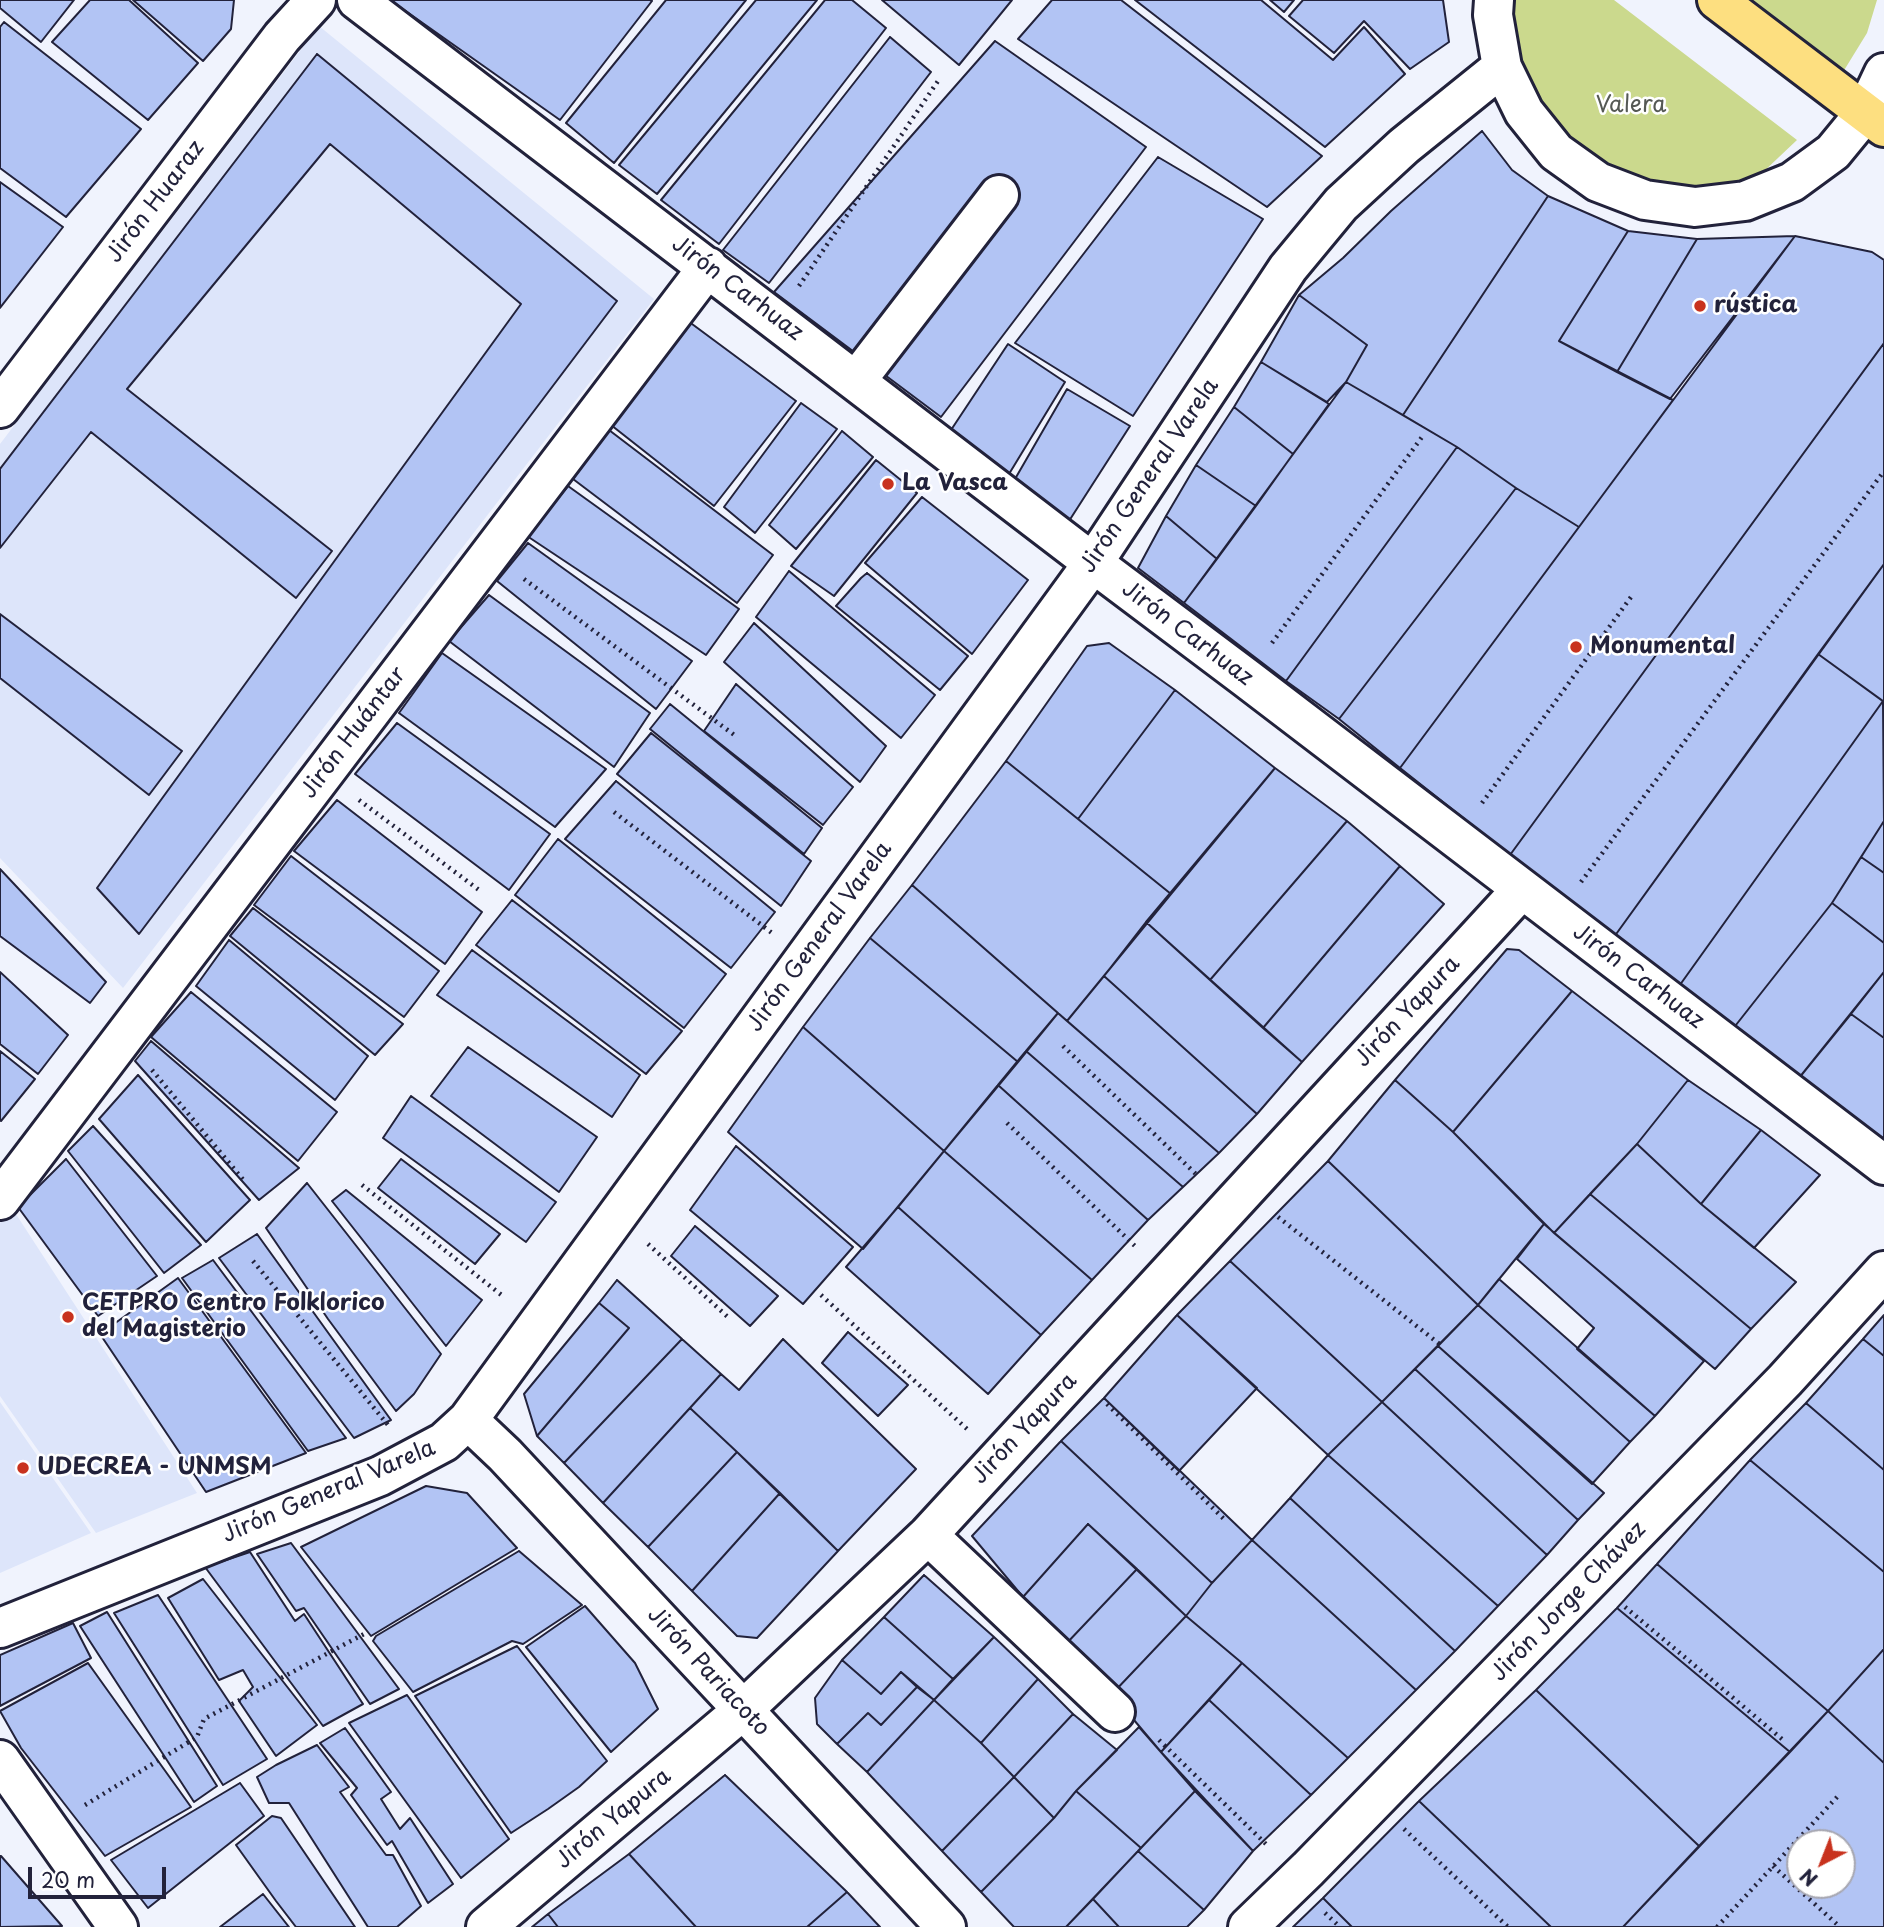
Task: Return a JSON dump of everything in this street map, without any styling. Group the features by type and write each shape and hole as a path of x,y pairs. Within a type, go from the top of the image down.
{"main road":[{"path":"1717,0 1875,120"}],"street":[{"name":"Jirón Huaraz","path":"0,408 282,37 316,0"},
{"name":"Jirón Carhuaz","path":"358,0 1884,1165"},
{"path":"1494,0 1493,15 1502,67 1524,112 1556,152 1598,182 1645,200 1695,207 1745,201 1792,182 1875,120 1884,73"},
{"name":"Jirón General Varela","path":"0,1628 380,1476 444,1442 468,1420 1093,563 1288,268 1341,204 1404,146 1502,67"},
{"path":"856,381 999,195"},
{"name":"Jirón Huántar","path":"0,1200 708,267"},
{"name":"Jirón Yapura","path":"486,1927 743,1710 928,1535 1522,889"},
{"name":"Jirón Jorge Chávez","path":"1248,1927 1300,1878 1785,1381 1884,1271"},
{"name":"Jirón Pariacoto","path":"468,1420 505,1455 946,1927"},
{"path":"928,1535 1115,1712"},
{"path":"0,1759 118,1927"}],"path":[{"path":"776,320 938,81"},
{"path":"1246,678 1422,438"},
{"path":"1556,915 1884,471"},
{"path":"490,554 737,737"},
{"path":"1457,838 1631,597"},
{"path":"324,773 478,890"},
{"path":"614,812 805,959"},
{"path":"124,1036 245,1182"},
{"path":"1063,1046 1237,1198 1442,1346"},
{"path":"1007,1124 1165,1276"},
{"path":"362,1185 537,1322"},
{"path":"615,1215 730,1319"},
{"path":"253,1261 415,1458"},
{"path":"821,1295 998,1458"},
{"path":"1076,1373 1226,1521"},
{"path":"1591,1579 1782,1739"},
{"path":"47,1828 197,1737 204,1719 364,1634"},
{"path":"1159,1740 1300,1878"},
{"path":"1717,1927 1838,1796"},
{"path":"1374,1801 1508,1927"},
{"path":"1773,1866 1840,1927"}],"shaded area":[{"path":"319,26 654,299 123,988 0,858 0,444"},
{"path":"12,1208 197,1493 96,1533 0,1396 0,1223"},
{"name":"UDECREA - UNMSM","path":"0,1402 91,1533 0,1573"}],"green space":[{"name":"Valera","path":"1511,0 1614,0 1797,140 1760,175 1730,190 1661,195 1556,139 1512,56"},
{"path":"1749,0 1877,0 1867,33 1843,72"}],"building":[{"path":"0,0 74,0 41,42 0,8"},
{"path":"90,0 129,0 198,63 148,120 52,42"},
{"path":"133,0 234,0 231,29 203,61"},
{"path":"390,0 650,0 652,1 560,120"},
{"path":"666,0 746,0 614,163 566,123"},
{"path":"756,0 817,0 657,194 619,165"},
{"path":"825,0 852,0 886,28 719,244 661,200"},
{"path":"882,0 1012,0 959,65"},
{"path":"1052,0 1121,0 1322,156 1267,207 1018,39"},
{"path":"1135,0 1261,0 1333,60 1364,27 1405,74 1325,147"},
{"path":"1270,0 1294,0 1284,12"},
{"path":"1303,0 1443,0 1449,42 1410,69 1364,21 1334,53 1289,16"},
{"path":"4,22 141,129 66,217 0,168 0,27"},
{"path":"890,37 931,72 769,283 723,250"},
{"path":"995,41 1146,147 941,417 774,292"},
{"path":"317,54 617,301 139,934 97,888 521,304 330,144 127,389 332,551 296,598 91,432 0,548 0,469"},
{"path":"1482,131 1512,170 1548,196 1403,415 1346,382 1367,345 1299,295"},
{"path":"1158,157 1263,219 1133,416 1015,343"},
{"path":"0,182 63,227 0,308"},
{"path":"1548,196 1628,231 1559,341 1673,400 1579,527 1403,415"},
{"path":"1628,231 1697,239 1617,372 1559,341"},
{"name":"Monumental","path":"1795,236 1872,252 1884,260 1884,343 1510,855 1400,768"},
{"name":"rústica","path":"1795,236 1670,399 1617,372 1697,239"},
{"path":"1299,295 1367,345 1346,382 1327,402 1261,362"},
{"path":"688,321 796,401 714,506 611,425"},
{"path":"1884,343 1884,564 1614,937 1510,855"},
{"path":"1008,344 1065,382 1009,474 951,430"},
{"path":"1261,362 1329,404 1293,454 1234,407"},
{"path":"1346,382 1457,447 1286,681 1184,603"},
{"path":"1067,389 1130,426 1069,521 1015,479"},
{"path":"801,403 837,429 755,533 724,507"},
{"path":"1234,407 1293,454 1256,506 1196,465"},
{"path":"609,430 773,555 737,603 573,479"},
{"path":"842,431 873,457 796,549 769,525"},
{"path":"1457,447 1516,488 1339,719 1286,681"},
{"path":"876,460 917,493 834,596 791,566"},
{"path":"1196,465 1256,506 1217,559 1166,516"},
{"path":"568,486 739,609 706,655 527,536"},
{"path":"1516,488 1579,527 1400,768 1339,719"},
{"path":"922,497 1028,580 972,654 865,563"},
{"path":"1166,516 1217,559 1184,603 1138,568"},
{"path":"528,543 692,661 656,709 497,581"},
{"path":"1884,564 1884,702 1818,654"},
{"path":"789,571 935,695 901,738 756,617"},
{"path":"867,573 968,656 940,690 836,606"},
{"path":"489,595 650,713 614,767 449,641"},
{"path":"0,614 182,751 149,795 0,678"},
{"path":"754,623 886,746 860,782 724,662"},
{"path":"1109,643 1175,690 1078,819 1006,761 1087,646"},
{"path":"442,653 606,769 555,827 399,713"},
{"path":"1818,654 1883,701 1677,989 1614,937"},
{"path":"736,684 853,787 823,825 704,731"},
{"path":"1175,690 1275,768 1171,894 1078,819"},
{"path":"1883,701 1884,821 1832,903 1732,1030 1677,989"},
{"path":"670,704 822,828 804,854 650,729"},
{"path":"397,723 550,834 509,890 355,774"},
{"path":"651,733 811,861 781,906 617,774"},
{"path":"1006,761 1171,894 1067,1021 912,885"},
{"path":"1275,768 1347,821 1210,980 1146,922"},
{"path":"616,781 775,912 731,968 565,839"},
{"path":"337,800 482,912 445,964 294,851"},
{"path":"1347,821 1400,866 1263,1028 1210,980"},
{"path":"1884,821 1884,873 1861,857"},
{"path":"558,839 726,974 684,1028 515,895"},
{"path":"291,856 439,971 404,1017 254,905"},
{"path":"1861,857 1884,873 1884,943 1832,903"},
{"path":"1400,866 1444,904 1302,1062 1263,1028"},
{"path":"0,869 106,982 90,1003 0,936"},
{"path":"912,885 1058,1013 1018,1062 870,938"},
{"path":"512,900 682,1031 646,1074 476,945"},
{"path":"1832,903 1884,943 1884,972 1799,1078 1732,1030"},
{"path":"253,908 403,1024 375,1055 230,936"},
{"path":"1146,922 1302,1062 1257,1114 1104,976"},
{"path":"870,938 1018,1062 944,1151 803,1027"},
{"path":"229,940 368,1056 335,1100 196,986"},
{"path":"1507,949 1519,950 1572,991 1453,1132 1395,1080"},
{"path":"472,950 640,1075 612,1117 437,995"},
{"path":"0,972 68,1035 38,1074 0,1044"},
{"path":"1884,972 1884,1038 1851,1014"},
{"path":"1104,976 1257,1114 1219,1153 1067,1021"},
{"path":"1572,991 1688,1080 1637,1144 1554,1233 1453,1132"},
{"path":"191,992 337,1112 298,1161 151,1037"},
{"path":"1058,1013 1219,1153 1183,1187 1026,1051"},
{"path":"1851,1014 1884,1038 1884,1139 1799,1078"},
{"path":"803,1027 944,1151 863,1249 728,1132"},
{"path":"151,1041 299,1168 259,1200 135,1061"},
{"path":"468,1047 597,1137 559,1192 431,1096"},
{"path":"0,1051 35,1079 1,1121 0,1120"},
{"path":"1026,1051 1183,1187 1148,1220 998,1085"},
{"path":"138,1075 250,1200 206,1242 99,1119"},
{"path":"1395,1080 1453,1132 1544,1224 1478,1305 1328,1161"},
{"path":"1688,1080 1761,1130 1701,1204 1637,1144"},
{"path":"998,1085 1148,1220 1092,1280 944,1151"},
{"path":"411,1096 556,1202 526,1242 383,1138"},
{"path":"93,1126 201,1245 164,1273 68,1151"},
{"path":"1761,1130 1820,1175 1754,1248 1701,1204"},
{"path":"1637,1144 1701,1204 1796,1282 1751,1329 1590,1194"},
{"path":"736,1146 853,1247 803,1304 690,1210"},
{"path":"944,1151 1092,1280 1041,1335 898,1207"},
{"path":"66,1159 157,1276 98,1316 18,1207"},
{"path":"401,1159 500,1234 475,1264 378,1188"},
{"path":"1328,1161 1478,1305 1382,1402 1230,1261"},
{"path":"307,1183 441,1354 414,1394 396,1411 328,1319 266,1228"},
{"path":"346,1190 482,1300 446,1346 332,1201"},
{"path":"1590,1194 1751,1329 1715,1369 1554,1233"},
{"path":"898,1207 1041,1335 988,1394 846,1267"},
{"path":"1544,1224 1704,1361 1655,1416 1577,1349 1594,1328 1517,1259"},
{"path":"695,1226 778,1296 750,1326 671,1256"},
{"path":"257,1234 391,1420 354,1438 219,1258"},
{"path":"213,1260 346,1438 308,1451 182,1278"},
{"path":"1230,1261 1382,1402 1328,1455 1177,1315"},
{"path":"178,1278 306,1453 206,1492 100,1334"},
{"path":"1499,1279 1655,1416 1630,1442 1478,1305"},
{"path":"617,1280 682,1339 564,1463 537,1436 629,1328 599,1303"},
{"path":"599,1303 629,1328 537,1436 524,1394"},
{"path":"1478,1305 1630,1442 1592,1484 1438,1346"},
{"path":"1177,1315 1257,1388 1179,1471 1104,1398"},
{"path":"1884,1315 1884,1356 1863,1339"},
{"path":"848,1332 908,1385 878,1416 822,1363"},
{"path":"682,1339 721,1374 603,1503 564,1463"},
{"path":"783,1339 916,1469 838,1551 690,1408 721,1374 739,1390"},
{"path":"1863,1339 1884,1356 1884,1470 1806,1403"},
{"path":"1438,1346 1604,1493 1578,1520 1415,1369"},
{"path":"1415,1369 1578,1520 1547,1555 1382,1402"},
{"path":"1104,1398 1252,1540 1212,1583 1061,1441"},
{"path":"1382,1402 1547,1555 1498,1606 1328,1455"},
{"path":"1806,1403 1884,1470 1884,1572 1750,1460"},
{"path":"690,1408 737,1452 648,1547 603,1503"},
{"path":"1061,1441 1212,1583 1186,1616 1088,1524 1023,1597 972,1536"},
{"path":"737,1452 780,1493 692,1591 648,1547"},
{"path":"1328,1455 1498,1606 1455,1651 1290,1498"},
{"path":"1750,1460 1884,1572 1884,1649 1828,1711 1657,1564"},
{"path":"426,1486 467,1493 517,1548 371,1636 301,1547"},
{"path":"780,1493 838,1551 757,1638 737,1636 692,1591"},
{"path":"1290,1498 1455,1651 1416,1690 1252,1540"},
{"path":"1088,1524 1137,1569 1065,1645 1023,1597"},
{"path":"1252,1540 1416,1690 1348,1758 1186,1616"},
{"path":"291,1543 399,1689 370,1704 304,1608 296,1611 257,1554"},
{"path":"519,1551 582,1605 523,1644 512,1641 413,1692 373,1641 376,1636"},
{"path":"250,1552 295,1621 304,1614 363,1704 323,1726 205,1567"},
{"path":"1657,1564 1828,1711 1790,1752 1617,1608"},
{"path":"1137,1569 1186,1616 1112,1694 1065,1645"},
{"path":"924,1575 994,1637 953,1679 884,1617"},
{"path":"203,1579 317,1725 276,1756 239,1701 253,1687 243,1670 219,1680 168,1598"},
{"path":"158,1595 267,1759 223,1785 114,1613"},
{"path":"585,1606 635,1663 658,1709 611,1752 526,1647"},
{"path":"1617,1608 1790,1752 1699,1846 1536,1690"},
{"path":"107,1612 217,1786 194,1802 80,1626"},
{"path":"1186,1616 1242,1663 1161,1752 1112,1694"},
{"path":"884,1617 953,1679 934,1700 901,1672 881,1694 842,1660"},
{"path":"73,1623 91,1658 0,1706 0,1655"},
{"path":"994,1637 1038,1679 981,1743 934,1700"},
{"path":"517,1646 607,1761 579,1787 511,1833 415,1696"},
{"path":"1884,1649 1884,1763 1828,1711"},
{"path":"842,1660 881,1694 901,1672 917,1687 881,1725 868,1713 837,1744 817,1724 815,1698"},
{"path":"88,1663 191,1807 105,1856 21,1748 0,1711"},
{"path":"1242,1663 1348,1758 1311,1795 1209,1700"},
{"path":"1038,1679 1073,1714 1014,1777 981,1743"},
{"path":"917,1687 934,1700 867,1772 837,1744 868,1713 881,1725"},
{"path":"1536,1690 1699,1846 1623,1927 1551,1927 1419,1801"},
{"path":"407,1695 509,1839 461,1878 349,1723"},
{"path":"934,1700 1014,1777 942,1851 867,1772"},
{"path":"1209,1700 1311,1795 1253,1851 1161,1752"},
{"path":"1828,1711 1884,1763 1884,1927 1623,1927"},
{"path":"1073,1714 1117,1750 1076,1791 1054,1818 1014,1777"},
{"path":"1139,1727 1195,1791 1141,1848 1076,1791"},
{"path":"345,1728 391,1792 381,1799 400,1829 410,1818 453,1884 428,1903 392,1841 387,1845 351,1795 357,1788 320,1743"},
{"path":"317,1745 349,1787 340,1792 386,1855 393,1855 421,1906 397,1927 368,1927 289,1803 269,1803 257,1777"},
{"path":"725,1775 847,1892 807,1927 696,1927 629,1854"},
{"path":"1014,1777 1054,1818 981,1892 942,1851"},
{"path":"240,1783 264,1816 148,1908 111,1860"},
{"path":"1076,1791 1141,1848 1066,1927 1014,1927 981,1892 1054,1818"},
{"path":"1195,1791 1253,1851 1204,1910 1138,1851"},
{"path":"1419,1801 1551,1927 1352,1927 1323,1898"},
{"path":"272,1816 281,1818 355,1927 296,1927 276,1901 236,1845"},
{"path":"1138,1851 1204,1910 1187,1927 1119,1927 1093,1899"},
{"path":"629,1854 696,1927 558,1927 548,1914"},
{"path":"1,1856 62,1926 0,1927"},
{"path":"847,1892 880,1927 807,1927"},
{"path":"263,1894 289,1927 220,1927"},
{"path":"1323,1898 1352,1927 1293,1927"},
{"path":"1093,1899 1119,1927 1066,1927"},
{"path":"548,1914 558,1927 532,1927"}],"place":[{"name":"rústica","path":"1700,306"},
{"name":"La Vasca","path":"888,484"},
{"name":"Monumental","path":"1576,647"},
{"name":"CETPRO Centro Folklorico del Magisterio","path":"68,1317"},
{"name":"UDECREA - UNMSM","path":"23,1468"}]}
